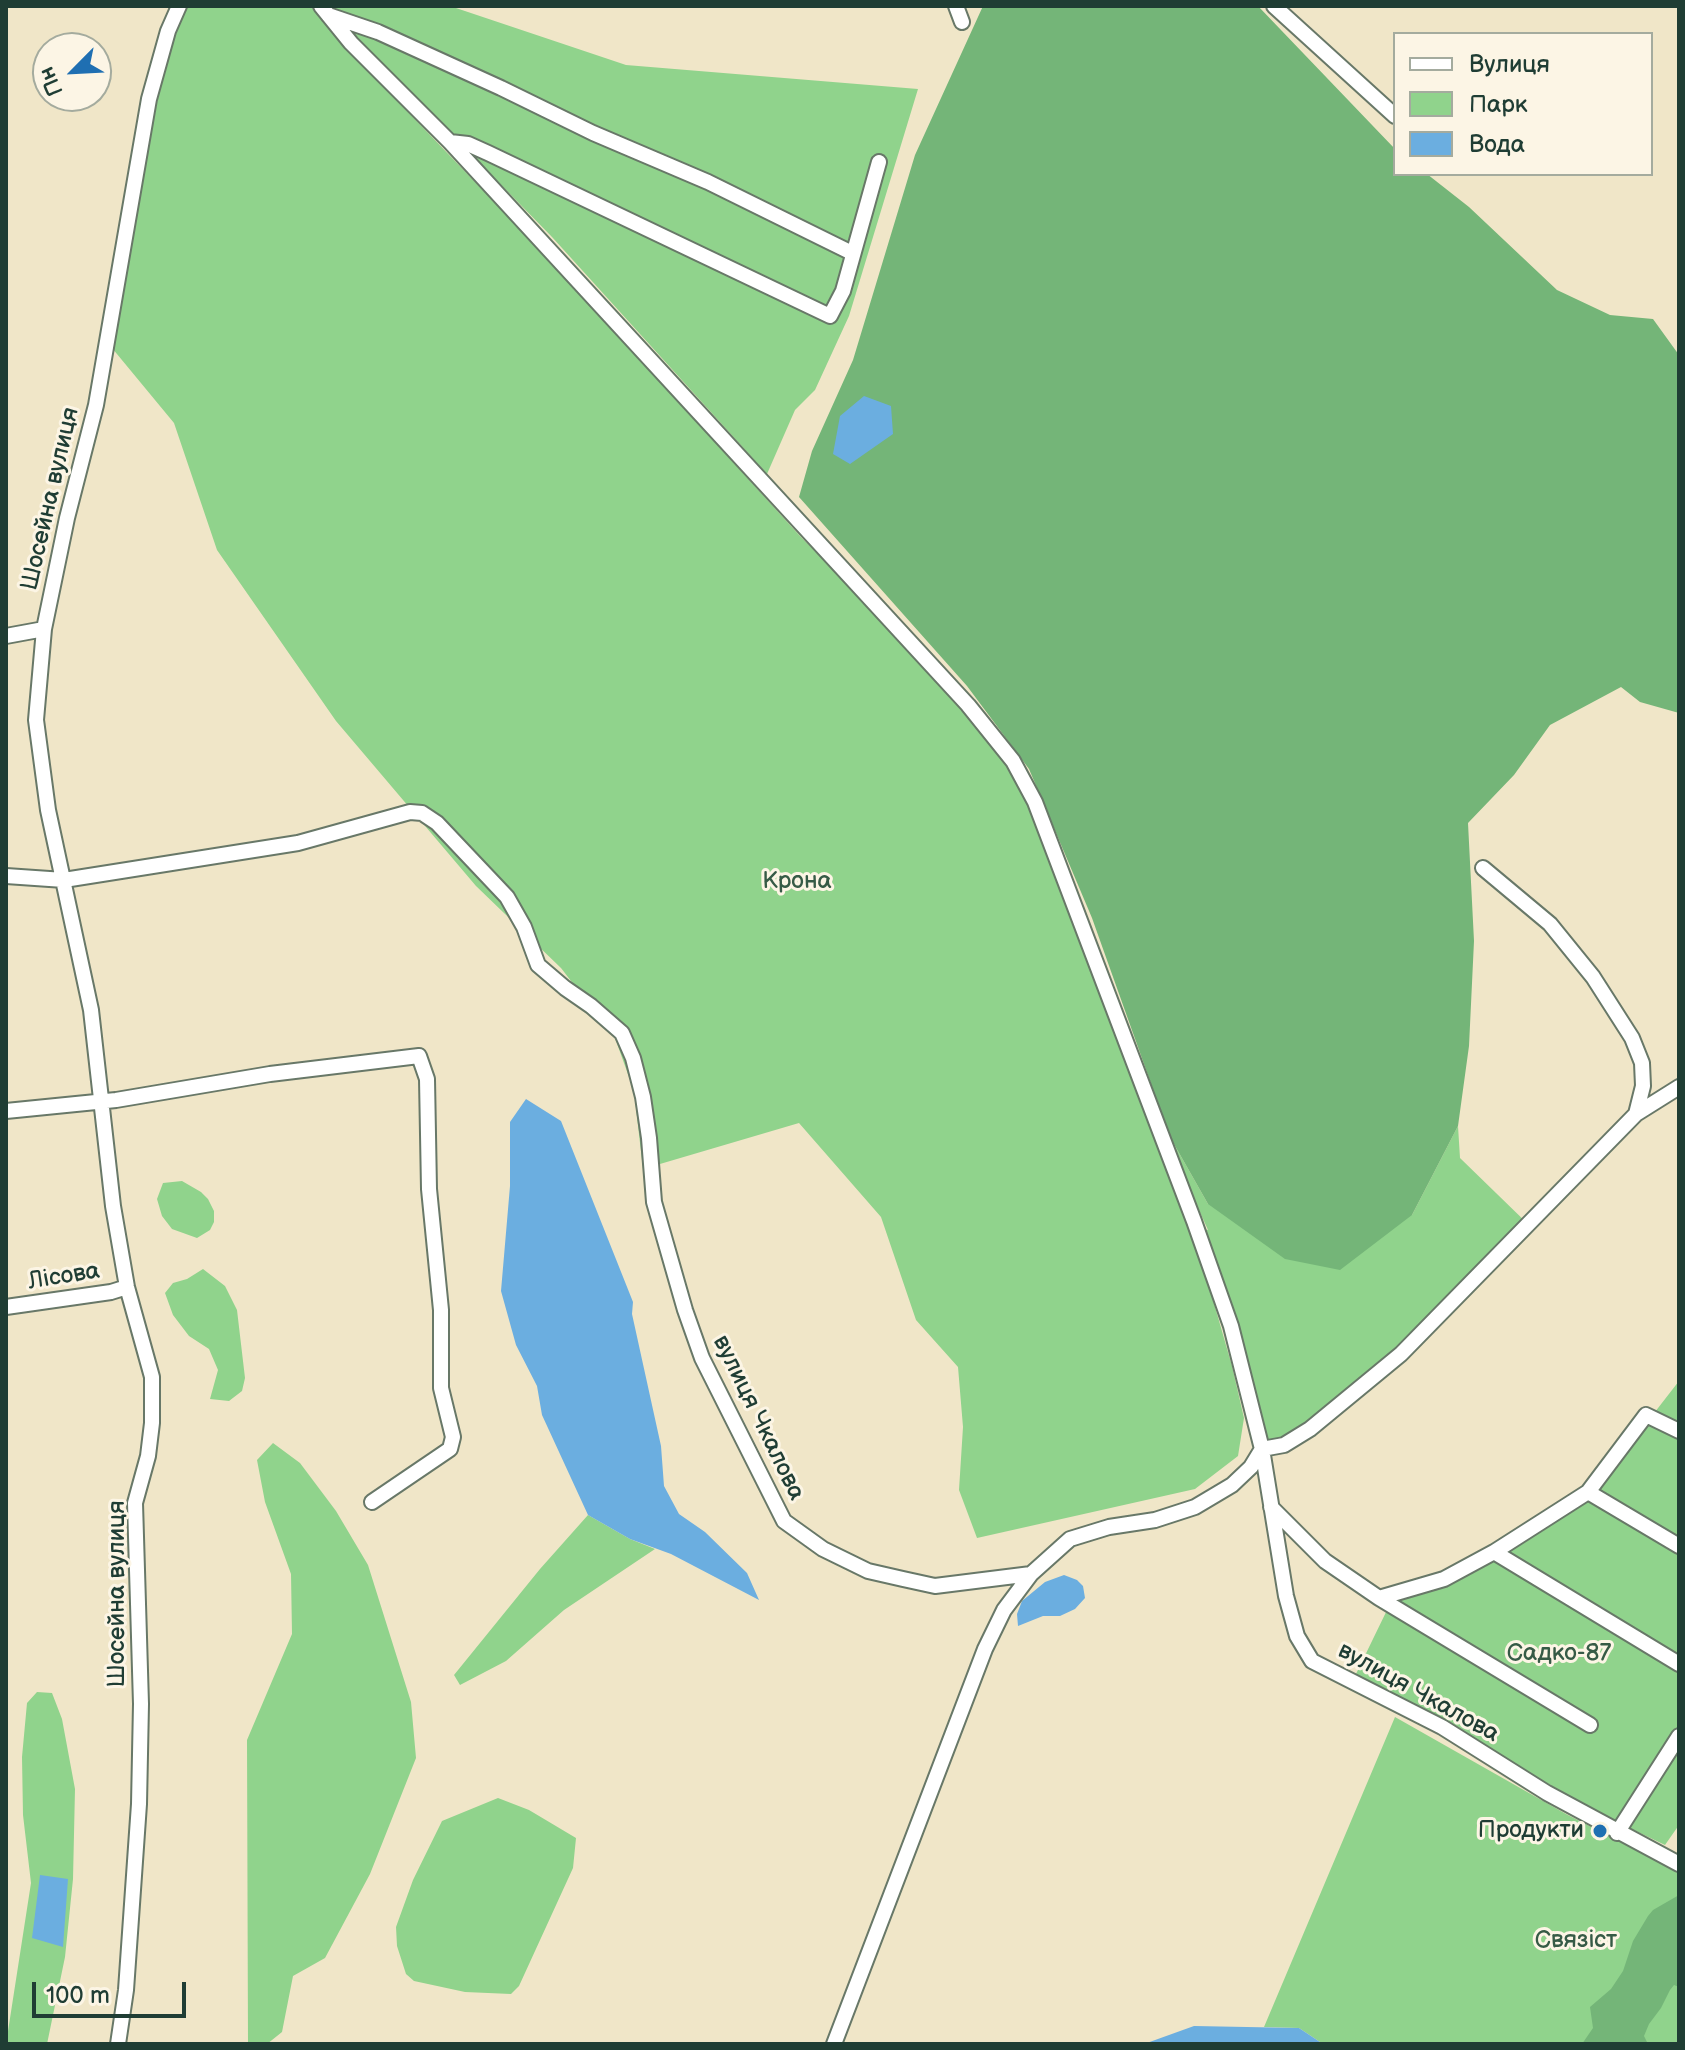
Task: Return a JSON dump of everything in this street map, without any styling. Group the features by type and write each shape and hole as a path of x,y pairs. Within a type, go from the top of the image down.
{"street":[{"name":"Шосейна вулиця","path":"118,2044 128,1959 139,1804 141,1704 135,1503 148,1456 152,1377 127,1287 111,1192 91,1010 48,810 36,720 44,629 67,518 96,405 149,99 168,31 179,6"},
{"path":"956,6 962,22"},
{"path":"1274,6 1393,114"},
{"path":"324,10 708,182 852,253"},
{"name":"вулиця Чкалова","path":"324,10 351,43 450,142 968,705 1013,761 1035,802 1231,1326 1262,1449 1293,1623 1312,1661 1442,1727 1547,1793 1679,1864"},
{"path":"450,142 468,144 830,316 843,291 879,162"},
{"path":"6,636 44,629"},
{"name":"вулиця Чкалова","path":"64,880 298,843 410,812 422,813 437,823 507,897 524,927 538,965 622,1033 633,1058 643,1097 654,1202 685,1310 702,1358 784,1521 834,1554 868,1571 935,1586 1031,1574"},
{"path":"1483,868 1550,924 1593,977 1624,1026 1642,1063 1643,1086 1636,1114"},
{"path":"6,876 64,880"},
{"path":"6,1111 157,1094 270,1074 419,1056 427,1079 429,1189 441,1310 441,1388 453,1437 450,1449 372,1502"},
{"path":"834,2044 985,1649 1004,1610 1031,1574 1070,1539 1109,1527 1155,1520 1195,1507 1232,1485 1251,1467 1262,1449 1284,1445 1310,1429 1401,1354 1636,1114 1679,1087"},
{"name":"Лісова","path":"6,1307 127,1287"},
{"path":"1379,1598 1444,1579 1494,1552 1588,1492 1646,1415 1679,1431"},
{"path":"1588,1492 1679,1546"},
{"path":"1271,1507 1325,1561 1379,1598 1590,1725"},
{"path":"1494,1552 1679,1664"},
{"path":"1617,1833 1679,1736"}],"green space":[{"name":"Крона","path":"187,6 311,6 338,39 547,257 800,536 887,625 1000,753 1024,790 1207,1279 1232,1366 1244,1418 1238,1456 1195,1489 977,1538 959,1490 963,1427 958,1367 916,1320 881,1217 799,1123 643,1169 634,1091 615,1038 561,968 476,886 336,721 217,550 174,423 112,348 157,102 172,40"},
{"path":"326,6 450,6 626,65 918,89 849,316 815,390 795,410 767,474 552,237"},
{"path":"983,6 1258,6 1393,147 1393,176 1430,176 1469,207 1557,290 1610,315 1653,319 1679,355 1679,713 1640,702 1621,687 1550,725 1514,775 1468,823 1474,941 1469,1046 1458,1126 1412,1215 1340,1270 1285,1259 1208,1204 1170,1137 1092,918 1029,769 967,686 799,497 812,451 853,360 915,155"},
{"path":"1458,1126 1460,1158 1532,1228 1389,1373 1291,1449 1265,1444 1200,1228 1208,1230 1165,1135 1170,1137 1208,1204 1412,1215"},
{"path":"182,1181 201,1192 214,1211 210,1230 197,1238 172,1229 162,1216 157,1199 163,1183"},
{"path":"203,1269 225,1286 237,1310 245,1378 242,1391 229,1401 210,1399 218,1370 209,1349 189,1336 173,1315 165,1293 173,1283"},
{"name":"Садко-87","path":"1679,1381 1679,1825 1665,1845 1615,1821 1355,1676 1389,1606 1484,1562 1589,1497"},
{"path":"273,1443 300,1463 336,1511 368,1565 411,1702 416,1758 370,1874 325,1958 293,1976 282,2032 267,2044 248,2044 247,1740 292,1634 291,1574 265,1502 257,1460"},
{"path":"588,1515 655,1549 564,1610 506,1661 460,1685 454,1675"},
{"path":"37,1692 52,1693 62,1719 75,1789 73,1879 65,1957 47,2044 6,2044 31,1883 23,1815 22,1757 27,1703"},
{"name":"Связіст","path":"1395,1717 1566,1814 1679,1872 1679,2044 1323,2044 1299,2028 1264,2027"},
{"path":"498,1798 529,1810 576,1838 573,1868 519,1986 511,1994 465,1992 414,1981 406,1974 397,1946 396,1927 413,1880 442,1821"},
{"path":"1679,1895 1679,1987 1674,1985 1649,2024 1644,2036 1648,2044 1582,2044 1593,2028 1590,2007 1611,1989 1623,1971 1633,1941 1648,1916"}],"water":[{"path":"864,396 891,406 893,434 850,464 833,454 840,416"},
{"path":"526,1099 561,1121 633,1302 632,1314 661,1446 664,1486 679,1514 705,1532 747,1573 759,1600 671,1554 630,1539 588,1515 542,1415 537,1386 516,1345 501,1291 510,1186 510,1122"},
{"path":"1064,1575 1083,1586 1085,1598 1075,1609 1060,1616 1043,1616 1018,1626 1017,1614 1022,1601 1045,1582"},
{"path":"40,1875 68,1879 63,1947 32,1938"},
{"path":"1194,2026 1299,2028 1323,2044 1144,2044"}],"place":[{"name":"Продукти","path":"1600,1831"}]}
